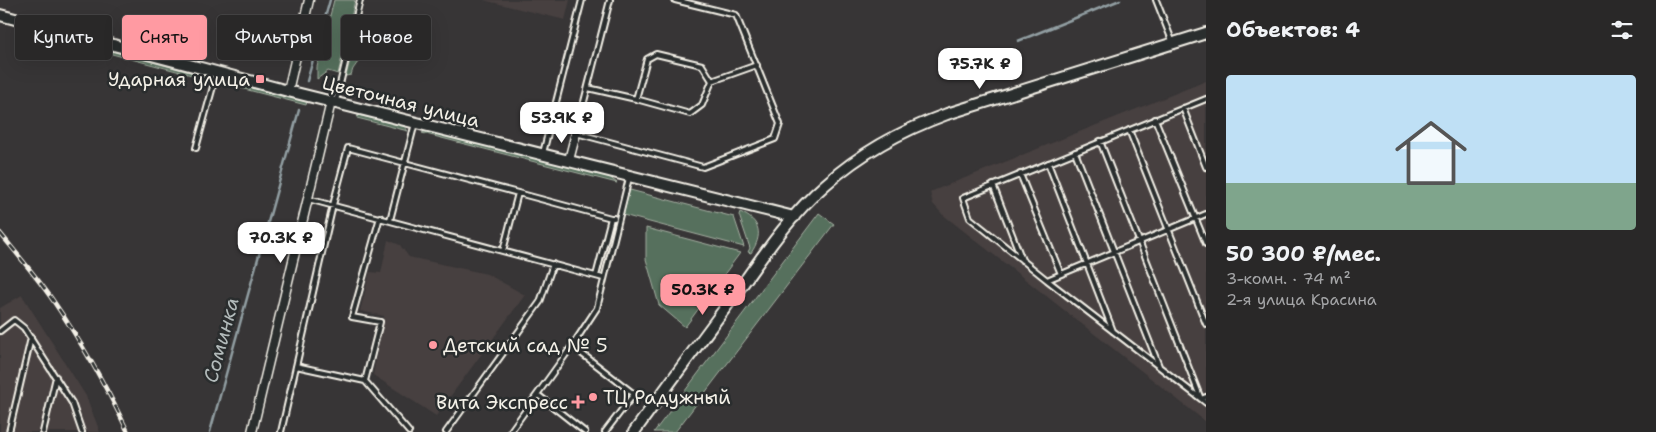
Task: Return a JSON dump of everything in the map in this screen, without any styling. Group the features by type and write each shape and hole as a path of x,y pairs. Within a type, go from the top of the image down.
{"street":[{"path":"288,91 309,0"},
{"name":"Цветочная улица","path":"0,15 288,91 794,217"},
{"path":"634,432 794,217 817,192 848,166 878,146 914,127 947,114 1206,33"},
{"path":"252,432 333,102"},
{"path":"569,160 576,134"}],"lane":[{"path":"333,102 360,0"},
{"path":"543,154 582,0"},
{"path":"610,0 576,134 702,167 774,139 780,124 736,15 675,0"},
{"path":"1156,0 1173,43"},
{"path":"636,99 647,59 656,54 702,65 712,81"},
{"path":"588,88 690,114 702,105 712,81 757,65"},
{"path":"196,148 217,72"},
{"path":"1206,99 962,198 970,218 1206,403"},
{"path":"1182,108 1206,167"},
{"path":"1154,119 1206,244"},
{"path":"390,220 416,122"},
{"path":"1128,130 1206,324"},
{"path":"1100,142 1201,399"},
{"path":"281,432 333,205 348,148 618,219"},
{"path":"1075,152 1159,366"},
{"path":"1048,163 1113,331"},
{"path":"1020,174 1060,274"},
{"path":"510,432 538,395 597,308 629,176"},
{"path":"993,185 1023,260"},
{"path":"503,250 518,193"},
{"path":"308,199 603,278"},
{"path":"1047,280 1206,214"},
{"path":"365,380 380,322 352,317 380,218"},
{"path":"596,276 611,218"},
{"path":"446,432 540,302 553,264"},
{"path":"0,331 14,320 24,328 72,403 82,432"},
{"path":"9,432 31,338"},
{"path":"572,346 634,394 605,432"},
{"path":"296,366 365,380 409,432"},
{"path":"43,432 56,377"},
{"path":"538,395 585,432"},
{"path":"1201,399 1206,397"}],"shaded area":[{"path":"483,0 570,0 565,20"},
{"path":"1206,81 1206,422 942,214 933,204 930,192"},
{"name":"Детский сад № 5","path":"388,240 400,245 409,257 487,274 525,295 436,416 373,375 384,316 360,311 370,272 381,273"},
{"path":"22,295 86,396 100,432 0,432 0,308"}],"green space":[{"path":"334,0 355,0 352,15 341,15 341,60 338,74 328,71 317,79 319,60 331,60 330,15"},
{"path":"112,51 122,54 122,57 112,54"},
{"path":"135,60 146,60 198,74 207,79"},
{"path":"350,60 359,60 351,75 346,76"},
{"path":"222,81 307,102 306,105 221,83"},
{"path":"358,115 404,126 408,131 357,118"},
{"path":"426,131 608,176 617,183 422,133"},
{"path":"630,190 734,217 744,247 623,215"},
{"path":"740,212 752,220 758,229 757,240 751,253 748,252 750,248 739,215"},
{"path":"819,213 834,224 675,432 654,432"},
{"path":"646,228 740,253 685,327 659,305 646,259"}],"waterway":[{"name":"Соминка","path":"307,81 330,0"},
{"path":"1018,41 1120,0"},
{"name":"Соминка","path":"210,432 299,110"}],"railway":[{"path":"0,233 40,282 63,315 93,364 128,432"}],"place":[{"name":"Ударная улица","path":"260,79"},
{"name":"Детский сад № 5","path":"433,345"},
{"name":"ТЦ Радужный","path":"593,397"},
{"name":"Вита Экспресс","path":"578,402"}]}
